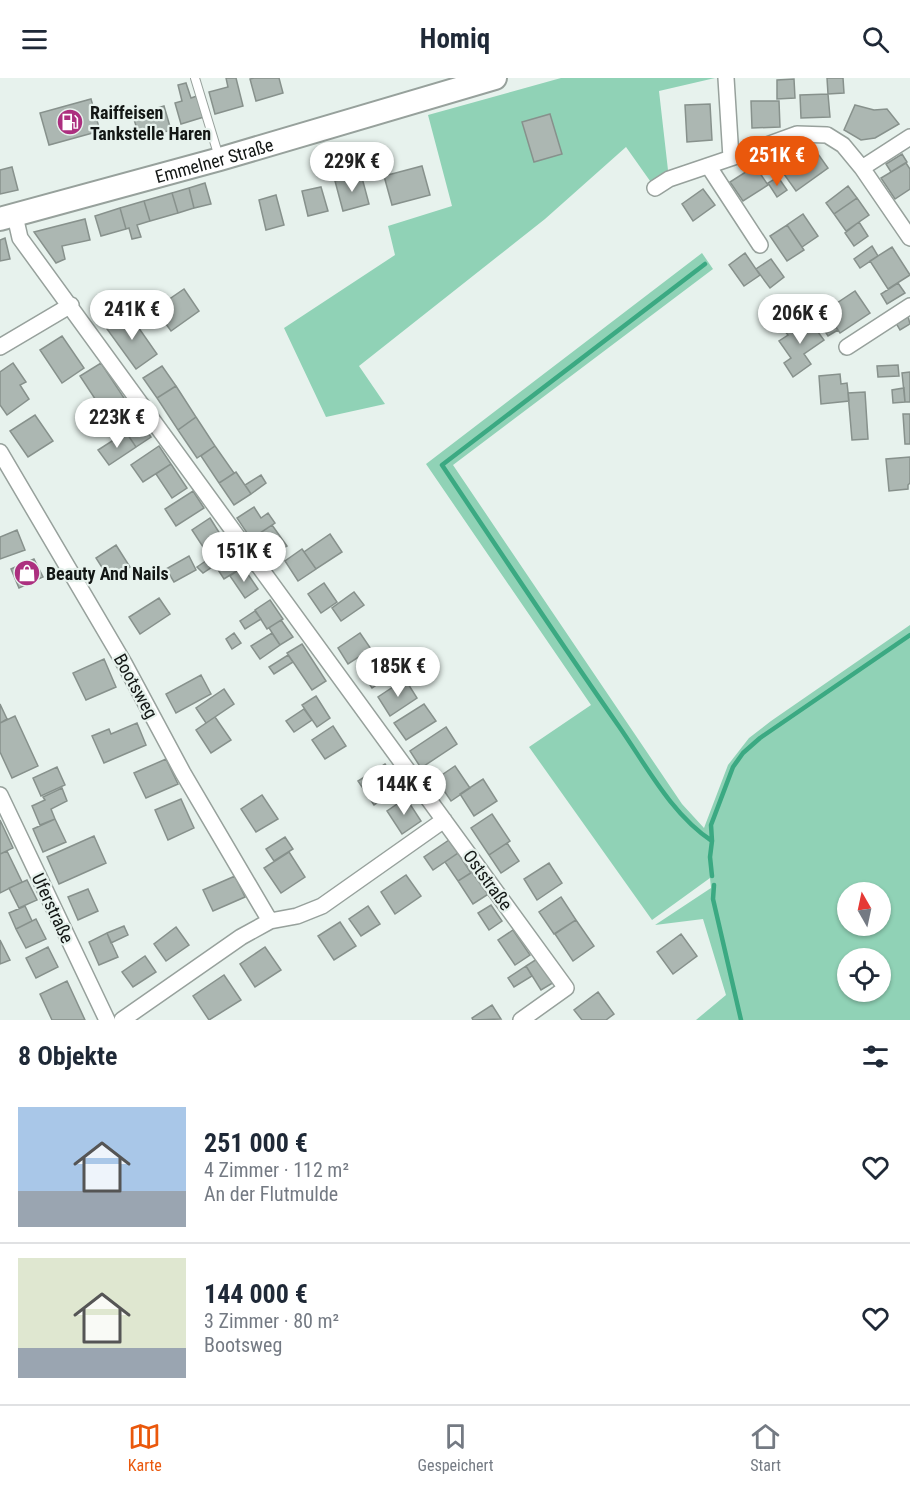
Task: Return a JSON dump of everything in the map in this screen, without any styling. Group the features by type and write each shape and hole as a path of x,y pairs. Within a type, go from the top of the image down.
{"street":[{"name":"Emmelner Straße","path":"8,218 220,159 495,78"},
{"path":"726,78 731,158"},
{"path":"656,188 669,179 798,134 826,135 843,145 862,168 910,238"},
{"path":"862,168 910,137"},
{"path":"709,166 759,244"},
{"name":"Oststraße","path":"8,218 20,238 566,988 521,1020"},
{"path":"0,347 71,305"},
{"path":"847,347 910,306"},
{"name":"Bootsweg","path":"0,452 124,663 183,773 270,921"},
{"name":"Uferstraße","path":"0,795 107,1020"},
{"path":"122,1020 241,937 270,921 297,916 322,906 444,820"}],"lane":[{"path":"195,78 220,159"}],"green space":[{"path":"561,78 715,78 659,91 669,179 655,188 626,147 545,219 359,366 385,404 326,417 284,328 395,255 388,226 452,206 428,115"},
{"path":"702,253 713,269 453,465 682,804 704,828 728,765 749,738 910,625 910,1020 696,1020 726,995 703,919 655,925 711,888 710,878 652,920 529,747 591,705 426,464"}],"building":[{"path":"226,78 236,78 243,106 215,114 209,92 228,87"},
{"path":"279,78 283,93 256,101 250,79"},
{"path":"827,78 843,78 844,93 828,94"},
{"path":"794,79 795,98 777,99 777,80"},
{"path":"186,83 191,98 197,96 204,117 181,124 175,103 182,101 178,85"},
{"path":"828,94 830,117 801,118 800,95"},
{"name":"Raiffeisen Tankstelle Haren","path":"91,99 100,131 49,145 40,113"},
{"path":"751,101 779,101 780,127 752,128"},
{"path":"710,104 712,140 687,142 685,105"},
{"path":"855,105 874,110 887,109 899,124 875,138 861,140 844,130"},
{"path":"164,106 171,130 140,139 133,116"},
{"path":"550,114 562,154 534,162 522,122"},
{"path":"813,147 828,168 796,191 781,170"},
{"path":"902,154 907,162 891,172 886,164"},
{"path":"906,163 910,169 910,189 895,199 881,178"},
{"path":"422,166 430,195 392,205 384,176"},
{"path":"755,166 768,185 743,201 730,182"},
{"path":"12,167 18,190 0,194 0,170"},
{"path":"361,174 369,204 343,211 335,181"},
{"path":"778,177 787,190 777,197 768,183"},
{"path":"205,183 211,204 194,208 189,188"},
{"path":"848,186 857,198 834,214 826,203"},
{"path":"321,187 328,211 308,216 302,191"},
{"path":"189,188 194,208 178,213 172,193"},
{"path":"703,189 715,205 693,221 682,204"},
{"path":"172,193 178,213 150,221 144,201"},
{"path":"276,195 284,225 266,230 259,200"},
{"path":"857,198 869,215 846,231 834,214"},
{"path":"144,201 150,221 137,225 141,237 132,239 129,228 126,229 120,208"},
{"path":"120,208 126,229 101,236 95,216"},
{"path":"803,214 818,236 802,247 787,225"},
{"path":"85,219 90,240 62,246 65,259 56,263 34,232"},
{"path":"859,222 868,236 854,246 845,233"},
{"path":"787,225 804,250 787,261 770,236"},
{"path":"5,238 10,259 0,261 0,240"},
{"path":"872,246 878,256 860,268 854,259"},
{"path":"892,247 910,275 888,289 870,261"},
{"path":"745,253 760,275 744,286 729,265"},
{"path":"771,259 784,277 770,288 756,269"},
{"path":"898,283 905,293 887,304 881,294"},
{"path":"184,289 199,311 171,331 155,309"},
{"path":"855,291 870,313 840,333 825,311"},
{"path":"826,313 838,330 828,336 817,319"},
{"path":"129,314 157,354 136,369 107,329"},
{"path":"908,316 910,324 900,330 896,323"},
{"path":"797,319 802,325 809,320 824,340 804,354 811,364 793,377 784,363 791,358 779,341 788,335 783,329"},
{"path":"62,336 84,368 62,383 40,350"},
{"path":"13,363 26,382 20,385 29,399 7,415 0,405 0,372"},
{"path":"101,363 124,398 103,411 80,376"},
{"path":"898,365 899,376 878,377 877,366"},
{"path":"162,366 176,386 157,398 143,378"},
{"path":"910,372 910,402 905,402 902,373"},
{"path":"840,374 841,384 847,383 849,401 821,404 819,376"},
{"path":"176,386 196,417 178,430 157,398"},
{"path":"904,388 905,402 893,403 892,390"},
{"path":"865,392 868,439 852,440 848,393"},
{"path":"124,398 137,418 123,428 110,408"},
{"path":"903,414 910,414 910,444 905,444"},
{"path":"35,415 53,441 28,457 10,431"},
{"path":"196,417 215,446 197,458 178,430"},
{"path":"137,418 151,437 136,447 123,428"},
{"path":"126,432 136,447 109,465 98,450"},
{"path":"159,446 171,464 143,482 131,465"},
{"path":"215,446 234,473 219,483 201,456"},
{"path":"910,457 908,489 889,491 886,459"},
{"path":"171,464 187,488 172,498 156,474"},
{"path":"236,472 251,494 234,505 219,483"},
{"path":"261,475 266,483 251,494 245,485"},
{"path":"193,491 204,508 176,526 165,509"},
{"path":"254,507 261,518 268,513 275,523 251,539 237,518"},
{"path":"210,518 227,545 209,556 192,530"},
{"path":"272,525 287,546 271,556 257,535"},
{"path":"17,530 25,550 0,559 0,537"},
{"path":"330,534 342,552 316,569 304,552"},
{"path":"228,544 243,567 224,579 209,556"},
{"path":"116,545 130,567 110,580 96,558"},
{"path":"302,549 316,569 298,581 285,561"},
{"path":"189,556 196,570 174,582 166,569"},
{"path":"210,558 215,565 203,573 197,567"},
{"name":"Beauty And Nails","path":"34,559 43,577 19,588 11,569"},
{"path":"243,567 258,589 245,598 230,576"},
{"path":"324,583 337,602 321,613 308,594"},
{"path":"354,592 364,605 341,621 332,608"},
{"path":"159,598 170,614 140,634 129,617"},
{"path":"270,600 283,619 267,629 255,610"},
{"path":"255,611 261,619 245,629 240,621"},
{"path":"281,620 293,637 280,645 269,628"},
{"path":"234,633 241,643 232,649 226,639"},
{"path":"272,633 280,645 260,659 251,646"},
{"path":"360,633 371,649 348,664 338,648"},
{"path":"302,644 326,681 312,690 287,653"},
{"path":"391,652 402,668 372,688 361,671"},
{"path":"288,655 293,662 274,674 269,667"},
{"path":"104,659 116,687 86,700 73,673"},
{"path":"201,675 211,694 176,713 166,694"},
{"path":"405,679 417,698 390,716 378,697"},
{"path":"224,689 234,704 206,723 196,708"},
{"path":"316,696 330,718 317,727 302,705"},
{"path":"0,704 7,719 0,723"},
{"path":"424,704 436,721 406,740 394,723"},
{"path":"304,709 312,720 294,732 286,721"},
{"path":"15,716 38,766 12,778 0,752 0,723"},
{"path":"215,717 231,740 211,753 196,730"},
{"path":"137,723 146,745 104,763 92,736 109,729 111,734"},
{"path":"333,726 346,746 325,759 312,740"},
{"path":"446,727 457,744 421,768 410,751"},
{"path":"166,759 178,784 146,798 134,773"},
{"path":"385,764 400,787 374,805 358,781"},
{"path":"455,766 470,788 451,801 436,779"},
{"path":"57,767 65,785 41,796 33,778"},
{"path":"483,779 497,801 474,816 460,794"},
{"path":"62,788 67,801 51,809 55,819 40,825 32,806 45,800 43,797"},
{"path":"262,795 278,819 256,832 241,809"},
{"path":"406,798 421,821 402,834 387,811"},
{"path":"181,799 194,828 168,840 155,810"},
{"path":"492,814 510,841 489,855 471,828"},
{"path":"55,819 66,842 43,852 33,829"},
{"path":"0,820 13,848 0,854"},
{"path":"94,836 106,863 59,884 47,857"},
{"path":"285,837 293,849 274,861 266,849"},
{"path":"449,840 458,853 433,870 424,857"},
{"path":"507,843 519,861 501,873 489,855"},
{"path":"7,851 22,882 0,893 0,854"},
{"path":"289,852 305,877 281,893 264,868"},
{"path":"458,853 471,873 458,881 445,862"},
{"path":"549,863 562,883 537,900 524,879"},
{"path":"475,870 490,893 473,904 458,881"},
{"path":"406,875 421,896 395,914 381,892"},
{"path":"235,876 245,897 213,911 203,890"},
{"path":"27,880 37,900 19,908 9,888"},
{"path":"88,889 98,911 78,920 68,897"},
{"path":"561,897 576,920 554,934 539,912"},
{"path":"491,905 502,921 489,930 478,913"},
{"path":"25,906 32,921 16,929 9,913"},
{"path":"368,906 380,924 361,936 349,919"},
{"path":"36,919 46,939 26,948 16,929"},
{"path":"576,920 594,946 573,961 555,934"},
{"path":"340,922 356,946 334,960 318,936"},
{"path":"124,926 128,935 111,943 107,933"},
{"path":"176,927 189,945 166,961 154,944"},
{"path":"513,930 530,955 515,965 498,940"},
{"path":"107,933 118,957 99,965 89,942"},
{"path":"681,934 697,956 673,974 657,952"},
{"path":"0,940 10,960 0,964"},
{"path":"48,947 58,967 36,978 26,958"},
{"path":"265,947 281,970 255,987 240,964"},
{"path":"145,956 156,972 133,987 122,972"},
{"path":"540,957 556,981 541,990 526,966"},
{"path":"526,966 532,976 514,987 508,978"},
{"path":"224,975 241,1000 209,1020 193,996"},
{"path":"67,981 85,1020 52,1020 40,994"},
{"path":"598,992 614,1014 606,1020 582,1020 574,1010"},
{"path":"492,1005 501,1019 473,1020 472,1018"}],"waterway":[{"path":"705,264 442,465 660,788 684,817 712,841"},
{"path":"712,876 711,825 733,767 743,753 760,738 910,635"},
{"path":"714,885 713,899 741,1020"}],"place":[{"name":"Raiffeisen Tankstelle Haren","path":"70,122"},
{"name":"Beauty And Nails","path":"27,573"}]}
